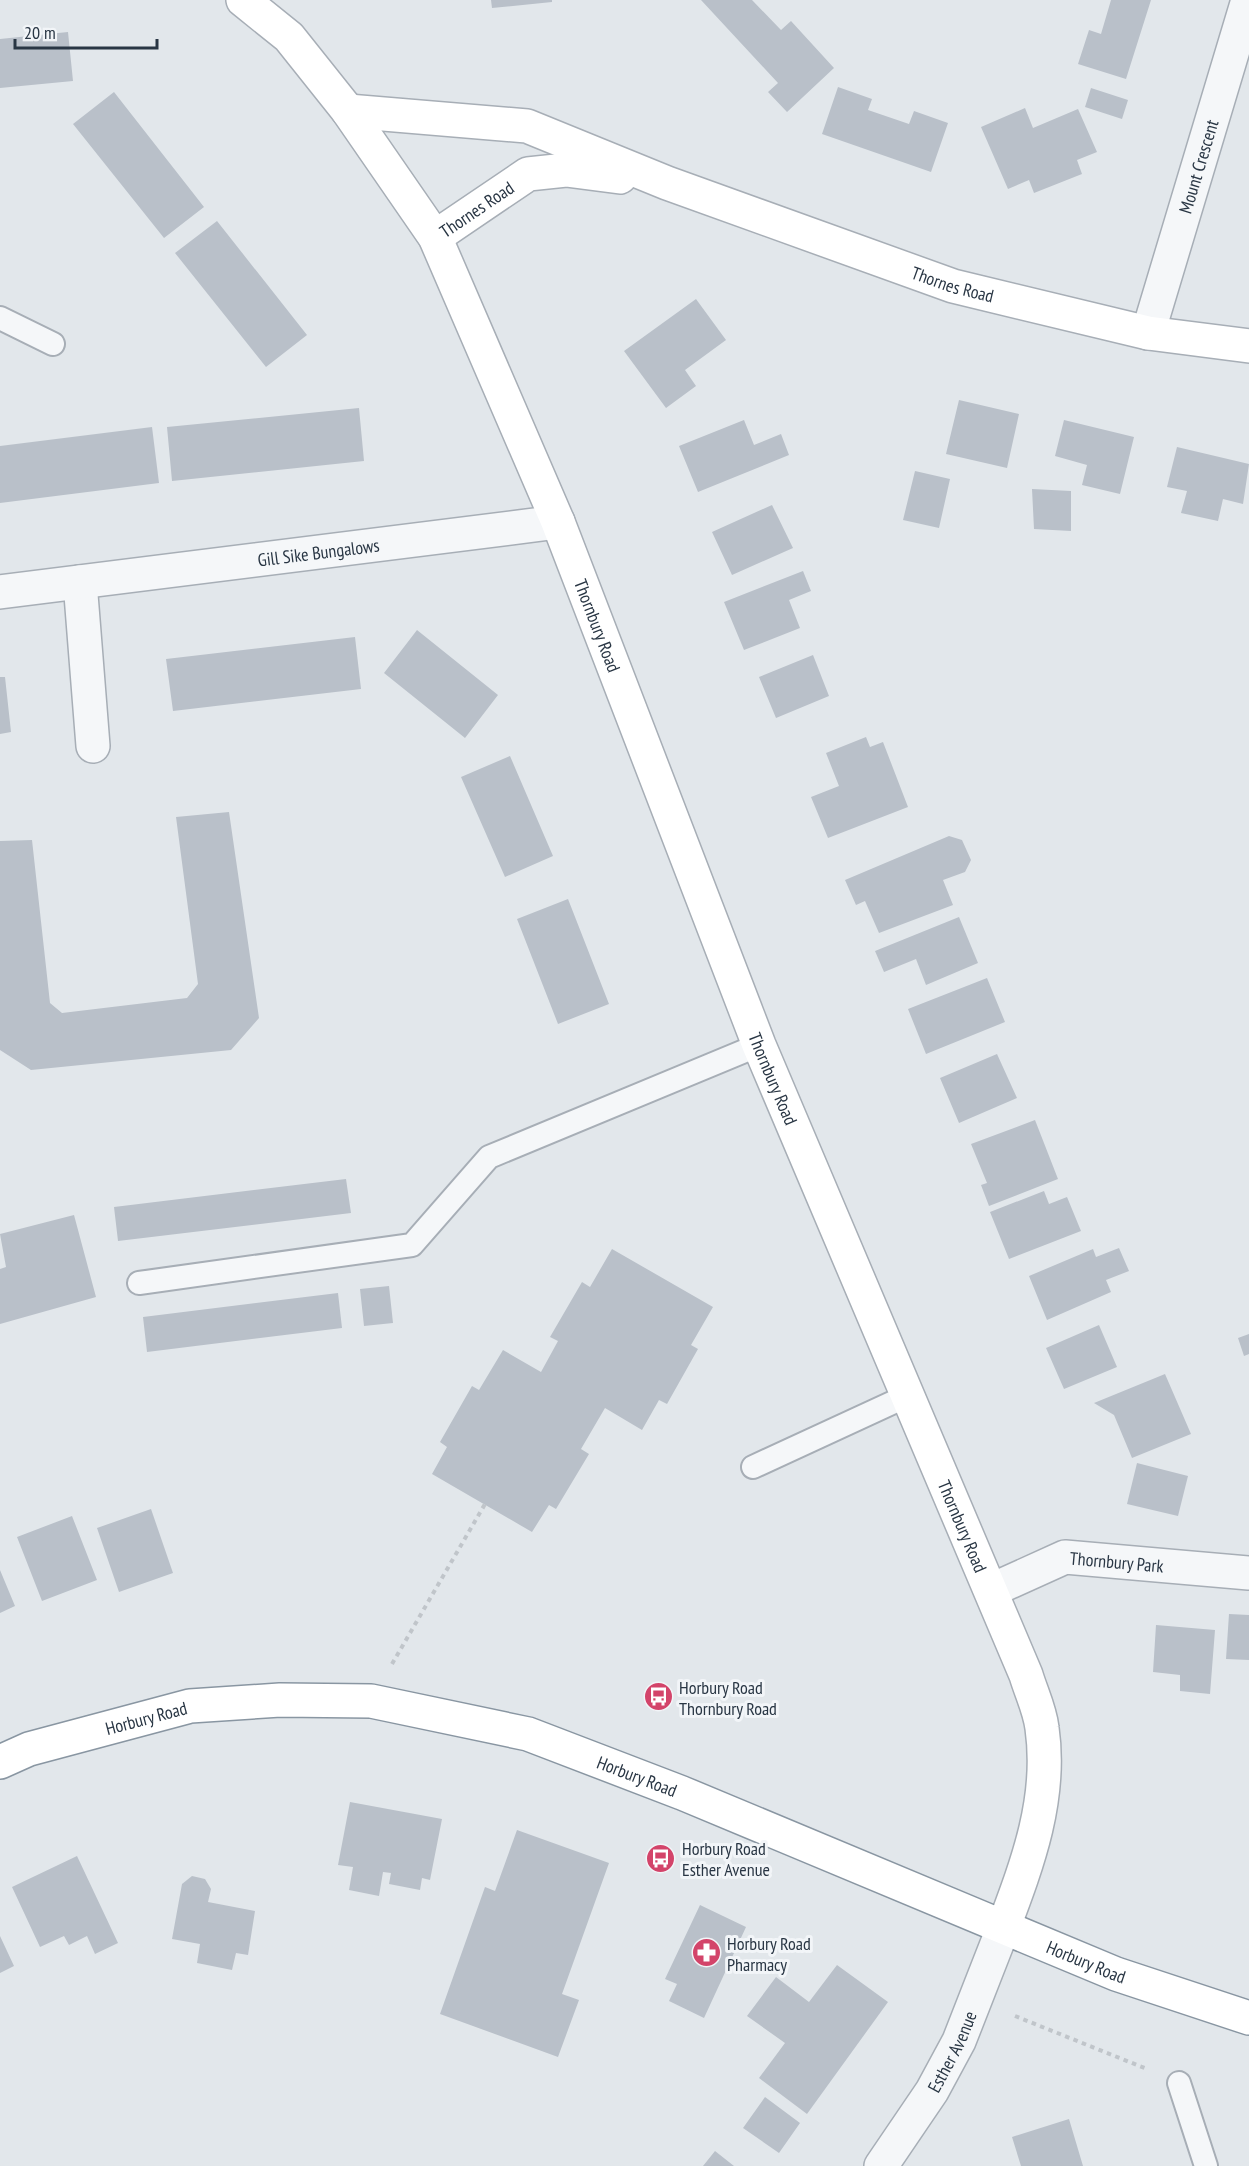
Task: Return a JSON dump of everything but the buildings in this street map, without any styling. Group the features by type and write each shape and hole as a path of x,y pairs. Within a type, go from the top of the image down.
{"main road":[{"name":"Thornes Road","path":"243,0 289,37 348,111 435,237 528,174 566,170 667,183"},
{"name":"Thornes Road","path":"348,111 527,126 667,183 953,286 1148,333 1249,346"},
{"name":"Thornbury Road","path":"435,237 558,522 759,1045 992,1590 1026,1675 1042,1727 1044,1772 1032,1854 1004,1926"},
{"name":"Horbury Road","path":"0,1762 29,1749 190,1706 280,1700 371,1701 528,1734 682,1793 1116,1974 1249,2018"}],"street":[{"name":"Mount Crescent","path":"1148,333 1248,0"},
{"name":"Gill Sike Bungalows","path":"0,592 558,522"},
{"path":"80,582 93,746"},
{"name":"Thornbury Park","path":"992,1590 1065,1557 1249,1573"},
{"name":"Esther Avenue","path":"880,2166 932,2091 959,2041 1004,1926"}],"lane":[{"path":"0,318 53,344"},
{"path":"139,1283 412,1245 489,1158 759,1045"},
{"path":"753,1467 909,1395"},
{"path":"1179,2083 1206,2166"}],"path":[{"path":"371,1701 485,1504"},
{"path":"975,1999 1179,2083"}],"place":[{"name":"Horbury Road Thornbury Road","path":"658,1697"},
{"name":"Horbury Road Esther Avenue","path":"661,1858"},
{"name":"Horbury Road Pharmacy","path":"706,1953"}]}
